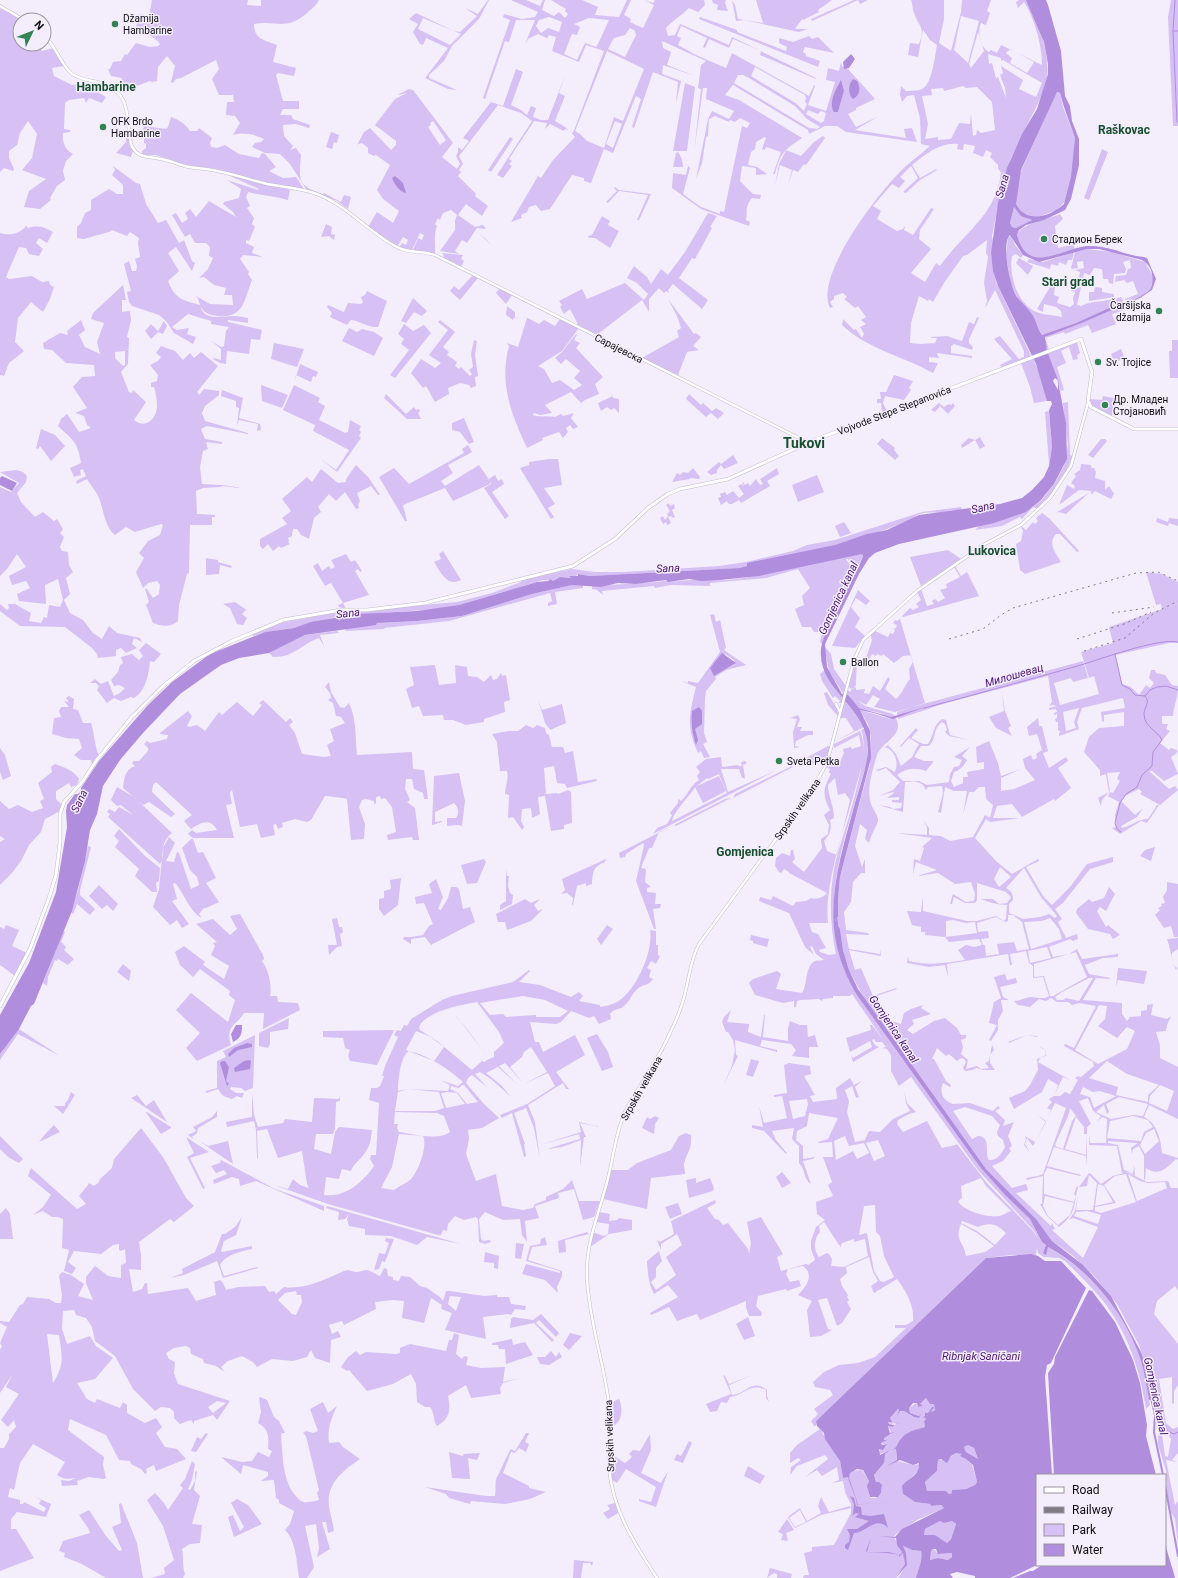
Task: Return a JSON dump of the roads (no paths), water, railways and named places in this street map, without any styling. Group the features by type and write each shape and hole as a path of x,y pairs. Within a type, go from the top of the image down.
{"main road":[{"path":"0,6 12,13"},
{"name":"Сарајевска","path":"52,44 73,74 79,78 108,86 123,98 127,109 131,144 133,149 140,156 163,159 191,168 218,171 265,183 315,193 341,205 364,226 396,247 405,250 428,252 436,255 810,442"},
{"name":"Vojvode Stepe Stepanovića","path":"0,1006 30,949 50,898 57,870 60,843 60,814 64,802 83,782 96,761 124,727 153,696 182,670 216,649 283,620 341,610 367,610 425,603 502,582 565,569 582,562 615,540 647,508 668,494 680,489 728,479 810,442 1082,339 1092,372 1088,403"},
{"path":"840,714 836,704 841,704 843,702 857,651 869,633 917,591 985,544 1021,525 1052,496 1071,466 1088,403 1094,409 1125,426 1134,429 1178,429"},
{"path":"801,446 803,443 802,439"},
{"name":"Srpskih velikana","path":"657,1578 629,1535 617,1508 613,1490 609,1462 610,1407 588,1289 587,1256 591,1231 607,1182 621,1123 670,1034 682,1006 692,960 697,948 815,785 826,763 843,702"}],"water":[{"name":"Sana","path":"1026,0 1046,0 1048,5 1061,51 1065,96 1070,106 1072,121 1079,139 1079,165 1071,199 1065,210 1044,220 1026,225 1019,230 1017,235 1022,247 1029,254 1037,257 1046,257 1076,248 1099,246 1134,256 1147,258 1156,279 1152,290 1140,298 1045,337 1047,351 1058,380 1055,378 1053,381 1058,390 1058,381 1066,423 1067,459 1054,484 1040,501 1026,512 994,523 899,544 875,553 869,558 859,574 825,644 827,667 842,694 848,695 859,708 891,717 925,707 893,719 860,710 870,731 871,758 840,877 838,917 836,917 835,920 840,929 843,950 849,970 858,989 986,1169 1036,1219 1052,1241 1083,1265 1111,1296 1141,1352 1148,1373 1153,1399 1149,1400 1142,1364 1136,1346 1117,1312 1106,1296 1079,1268 1064,1257 1048,1247 1046,1255 1043,1253 1046,1245 1042,1242 1030,1219 1005,1195 980,1167 859,998 846,973 838,949 834,925 834,901 842,853 865,770 868,750 866,735 861,722 834,688 827,676 822,664 821,649 832,620 859,566 863,556 862,554 759,576 701,581 689,579 636,584 618,583 601,587 572,585 532,594 462,616 417,621 377,623 376,625 305,635 269,653 239,658 221,665 180,694 120,760 103,786 97,814 90,830 85,861 72,911 34,1004 31,1006 19,1029 0,1054 0,1015 29,963 56,892 67,827 67,805 75,794 78,794 81,790 99,761 148,705 172,682 210,654 265,632 294,628 311,622 357,614 417,611 459,605 537,582 549,581 550,579 553,581 560,577 571,578 569,576 578,576 578,574 590,576 739,568 747,566 747,563 835,545 867,534 887,530 919,515 1000,504 1022,498 1032,490 1044,477 1049,466 1052,447 1049,410 1052,404 1051,401 1047,401 1036,364 998,286 993,271 991,253 998,203 1007,168 1022,134 1037,109 1048,74 1048,64 1044,42","holes":["1057,92 1060,93 1075,138 1071,177 1064,204 1058,209 1045,215 1032,216 1020,210 1016,204 1021,170","1014,207 1021,216 1032,220 1016,228 1012,227 1010,223","1010,235 1023,255 1039,262 1087,249 1099,249 1142,260 1152,272 1151,288 1136,298 1120,303 1076,323 1042,335 1033,315 1014,292 1009,275 1006,255 1007,240"]},
{"path":"851,54 855,59 849,68 844,69 843,62"},
{"path":"853,79 857,81 859,89 857,95 853,99 850,95 849,89"},
{"path":"841,80 844,91 838,112 834,112 832,108 832,100"},
{"path":"395,176 403,183 406,193 399,189 396,185 392,178"},
{"path":"2,476 17,483 12,491 0,485 0,478"},
{"path":"722,653 736,663 714,676 710,668"},
{"path":"699,707 702,711 702,724 695,729 698,740 696,745 692,728 692,711"},
{"path":"236,1025 242,1025 242,1031 238,1039 233,1042 231,1034"},
{"path":"247,1043 252,1044 252,1047 238,1050 229,1057 228,1054 234,1048"},
{"path":"225,1061 229,1067 226,1081 229,1084 227,1086 220,1063"},
{"path":"244,1061 251,1061 250,1069 235,1072 234,1068"},
{"name":"Ribnjak Saničani","path":"1031,1254 1038,1256 1045,1261 1061,1261 1086,1288 1051,1363 1047,1365 1045,1377 1052,1474 1036,1474 1036,1565 1010,1578 975,1578 975,1576 957,1572 950,1574 953,1578 916,1578 921,1561 921,1551 912,1550 903,1546 906,1553 907,1565 896,1578 905,1564 903,1553 899,1557 899,1555 891,1553 867,1552 889,1552 900,1555 902,1552 897,1545 896,1538 878,1536 895,1537 902,1529 944,1508 941,1505 931,1506 930,1504 915,1502 903,1494 902,1486 915,1474 919,1468 919,1463 913,1465 900,1460 887,1466 897,1460 896,1449 892,1450 896,1447 900,1440 908,1433 925,1427 924,1421 926,1419 923,1417 925,1416 925,1413 928,1413 932,1407 934,1407 931,1412 935,1410 934,1404 930,1404 926,1398 920,1404 922,1405 921,1409 921,1406 918,1407 917,1403 913,1403 909,1408 910,1413 919,1416 921,1414 919,1418 914,1417 904,1411 900,1411 897,1416 898,1409 890,1418 892,1422 888,1422 889,1424 895,1424 893,1427 888,1426 890,1433 894,1432 884,1438 884,1440 887,1440 881,1443 882,1445 887,1444 883,1450 879,1449 880,1455 890,1450 885,1454 884,1463 874,1475 876,1482 879,1482 882,1485 881,1493 878,1497 870,1497 867,1486 869,1481 863,1470 857,1469 850,1473 849,1478 858,1505 848,1477 843,1478 840,1461 825,1439 824,1433 817,1426 816,1421 986,1258","holes":["968,1445 974,1448 978,1459 966,1452 964,1447","956,1453 962,1454 960,1456 973,1465 977,1482 975,1485 966,1489 952,1490 952,1493 949,1494 946,1491 927,1491 925,1482 937,1471 938,1460 941,1459 947,1463 951,1456","940,1521 944,1523 952,1521 956,1524 951,1539 947,1543 935,1535 924,1535 925,1529","936,1549 938,1554 952,1553 952,1557 948,1560 938,1558 930,1560 931,1551"]},
{"name":"Ribnjak Saničani","path":"1089,1290 1092,1291 1115,1322 1133,1360 1140,1383 1147,1425 1146,1436 1156,1474 1054,1474 1048,1373 1054,1364 1055,1357"},
{"path":"850,1496 854,1498 856,1506 861,1507 862,1515 871,1516 884,1514 888,1528 884,1524 879,1523 854,1533 848,1550 845,1548 845,1545 849,1542 850,1535 847,1529 857,1529 869,1521 855,1517 859,1514 856,1513 850,1517 853,1514 854,1504"},
{"path":"1166,1545 1175,1578 1013,1578 1033,1571 1040,1566 1166,1566"}],"waterway":[{"path":"1175,0 1173,31 1177,122"},
{"path":"1173,31 1178,31"},
{"name":"Милошевац","path":"924,708 1074,667 1127,650 1169,641 1178,642"},
{"path":"1115,654 1122,685 1130,689 1135,695 1145,696 1150,690 1157,687 1166,686 1178,690"},
{"path":"1121,832 1117,829 1115,823 1120,803 1126,794 1137,787 1142,775 1152,766 1153,752 1162,740 1146,722 1144,712 1147,705 1147,698 1145,696"},
{"name":"Gomjenica kanal","path":"836,915 837,925"},
{"name":"Gomjenica kanal","path":"1151,1398 1155,1415 1154,1432 1163,1474"},
{"path":"1155,1415 1160,1416 1168,1431 1174,1434 1178,1432"},
{"name":"Gomjenica kanal","path":"1166,1490 1178,1556"}],"railway":[{"path":"949,639 983,629 1013,608 1136,573 1158,572 1178,581"},
{"path":"1084,651 1125,638 1154,613 1178,601"},
{"path":"1112,613 1154,607"},
{"path":"1077,639 1124,624 1151,612"}],"place":[{"name":"Džamija Hambarine","path":"115,24"},
{"name":"OFK Brdo Hambarine","path":"103,127"},
{"name":"Стадион Берек","path":"1044,239"},
{"name":"Čaršijska džamija","path":"1159,311"},
{"name":"Sv. Trojice","path":"1098,362"},
{"name":"Др. Младен Стојановић","path":"1105,405"},
{"name":"Ballon","path":"843,662"},
{"name":"Sveta Petka","path":"779,761"}],"district":[{"name":"Hambarine","path":"106,87"},
{"name":"Raškovac","path":"1124,130"},
{"name":"Stari grad","path":"1068,282"},
{"name":"Tukovi","path":"804,443"},
{"name":"Lukovica","path":"992,551"},
{"name":"Gomjenica","path":"745,852"}]}
